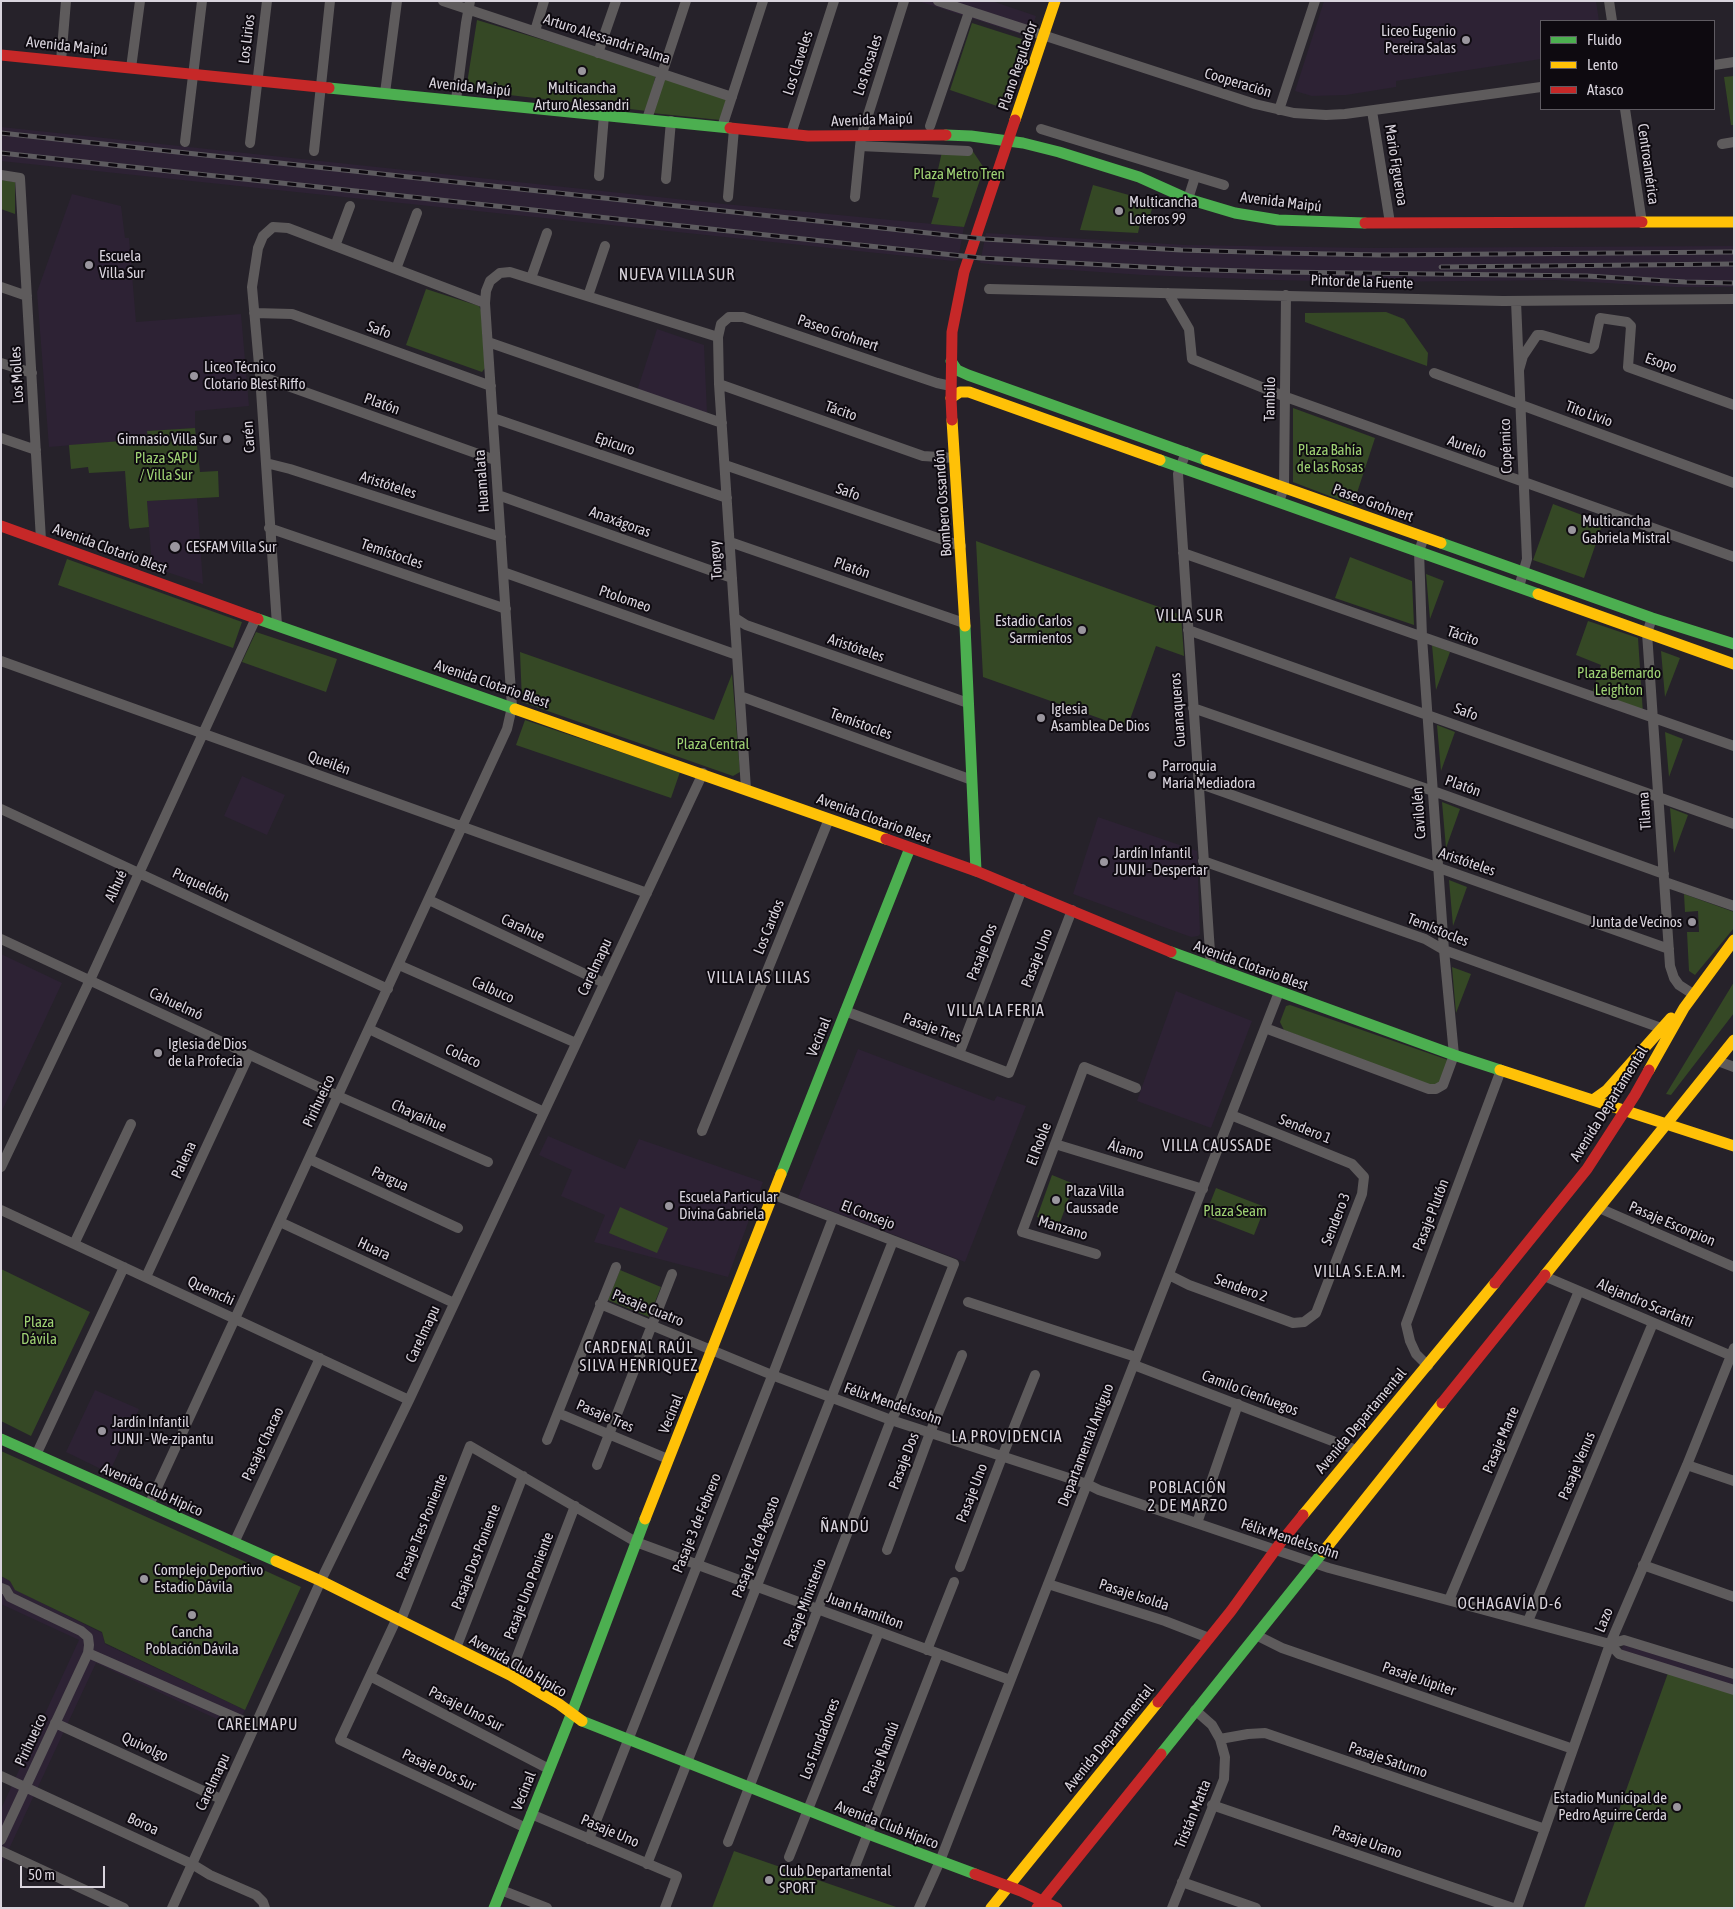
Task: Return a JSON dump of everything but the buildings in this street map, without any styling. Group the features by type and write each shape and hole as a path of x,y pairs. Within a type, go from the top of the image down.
{"main road":[{"name":"Plano Regulador","path":"1009,141 1055,1"},
{"name":"Avenida Maipú","path":"1,55 671,121 860,142 944,134 1009,141 1039,146 1089,160 1139,177 1188,199 1234,213 1278,220 1390,223 1734,222"},
{"name":"Bombero Ossandón","path":"976,871 951,398 951,361 954,318 962,280 1009,141"},
{"name":"Paseo Grohnert","path":"951,361 961,373 1652,618 1734,644"},
{"name":"Paseo Grohnert","path":"951,398 957,393 964,391 1734,664"},
{"path":"1083,433 1088,418"},
{"name":"Avenida Clotario Blest","path":"1,526 256,618 976,871 1211,967 1454,1055 1734,1146"},
{"name":"Vecinal","path":"494,1908 571,1715 668,1459 713,1350 772,1194 910,848"},
{"name":"Avenida Departamental","path":"991,1908 1209,1638 1356,1450 1428,1366 1587,1169 1626,1111 1684,1008 1734,940"},
{"path":"1593,1100 1607,1090 1661,1028 1684,1008"},
{"path":"1039,1904 1734,1040"},
{"name":"Avenida Club Hípico","path":"1,1439 321,1581 510,1675 558,1704 581,1721 1008,1887 1039,1904 1057,1908"}],"street":[{"path":"61,61 66,1"},
{"path":"131,68 140,1"},
{"path":"184,142 202,1"},
{"name":"Los Lirios","path":"250,143 266,1"},
{"path":"314,151 330,1"},
{"path":"385,93 397,1"},
{"name":"Arturo Alessandri Palma","path":"444,1 469,5 534,31 732,97"},
{"path":"534,31 544,1"},
{"path":"598,52 616,1"},
{"path":"648,119 686,1"},
{"path":"728,197 728,128 732,97 763,1"},
{"name":"Los Claveles","path":"791,134 834,1"},
{"name":"Los Rosales","path":"855,198 860,142 904,1"},
{"name":"Cooperación","path":"938,1 1254,104 1279,110 1326,115 1372,111 1540,87"},
{"path":"1279,110 1315,1"},
{"path":"1609,1 1612,20"},
{"path":"456,100 469,5"},
{"path":"930,126 969,12"},
{"path":"1715,65 1734,62"},
{"name":"Centroamérica","path":"1625,110 1642,222"},
{"name":"Mario Figueroa","path":"1372,111 1390,223"},
{"path":"599,176 604,115"},
{"path":"666,179 671,121"},
{"name":"Avenida Maipú","path":"1041,129 1224,185"},
{"name":"Avenida Maipú","path":"860,142 968,151"},
{"path":"1722,144 1734,142"},
{"name":"Los Molles","path":"1,175 20,178 41,540"},
{"path":"1188,199 1195,176"},
{"path":"350,206 335,246 485,303"},
{"path":"396,269 417,213"},
{"name":"Carén","path":"277,625 252,280 258,248 269,229 278,227 288,228 335,246"},
{"path":"547,233 531,278 718,333"},
{"path":"588,296 606,246"},
{"name":"Huamalata","path":"512,707 485,303 486,291 493,277 500,273 513,273 531,278"},
{"path":"1,287 27,296"},
{"name":"Pintor de la Fuente","path":"988,289 1516,301 1734,299"},
{"name":"Aurelio","path":"1168,293 1189,329 1192,359 1286,397 1734,557"},
{"name":"Tambilo","path":"1279,502 1284,487 1286,295"},
{"name":"Copérnico","path":"1516,301 1528,559 1519,588"},
{"name":"Safo","path":"254,313 292,314 491,386"},
{"name":"Paseo Grohnert","path":"718,333 725,320 729,317 743,316 937,383 951,386"},
{"name":"Esopo","path":"1519,370 1523,356 1537,335 1591,348 1594,346 1600,318 1627,322 1631,326 1628,367 1734,405"},
{"name":"Tongoy","path":"718,333 719,384 746,790"},
{"path":"488,342 722,423"},
{"path":"1,363 32,373"},
{"name":"Tito Livio","path":"1434,373 1734,483"},
{"name":"Platón","path":"260,376 495,460"},
{"name":"Tácito","path":"719,384 924,456 955,458"},
{"name":"Epicuro","path":"493,418 727,498"},
{"path":"1,438 36,450"},
{"name":"Guanaqueros","path":"1186,452 1178,474 1211,967"},
{"name":"Aristóteles","path":"266,463 501,537"},
{"name":"Safo","path":"725,465 960,546"},
{"name":"Anaxágoras","path":"498,495 732,578"},
{"name":"Temístocles","path":"269,528 506,609"},
{"name":"Cavilolén","path":"1265,1028 1430,1089 1436,1089 1443,1085 1454,1055 1444,950 1422,637 1419,552 1424,537"},
{"name":"Platón","path":"730,542 964,623"},
{"name":"Tácito","path":"1183,553 1734,746"},
{"name":"Ptolomeo","path":"504,572 737,655"},
{"name":"Alhué","path":"1,1167 90,980 256,618"},
{"name":"Aristóteles","path":"735,618 746,625 968,703"},
{"name":"Tilama","path":"1652,618 1647,633 1670,966 1674,978 1679,985 1693,994"},
{"name":"Safo","path":"1188,630 1734,824"},
{"name":"Queilén","path":"1,661 647,893"},
{"name":"Temístocles","path":"740,696 972,780"},
{"name":"Pirihueico","path":"149,1505 508,729 512,707"},
{"name":"Platón","path":"1193,708 1433,791 1665,878 1734,906"},
{"name":"Carelmapu","path":"172,1908 321,1581 409,1400 703,774"},
{"name":"Aristóteles","path":"1198,783 1669,949"},
{"name":"Puqueldón","path":"1,809 388,989"},
{"name":"Los Cardos","path":"702,1131 829,818"},
{"name":"Temístocles","path":"1203,861 1425,939 1444,950 1661,1028"},
{"name":"Pasaje Dos","path":"959,1054 1022,889"},
{"name":"Carahue","path":"429,900 604,983"},
{"name":"Pasaje Uno","path":"1009,1073 1072,910"},
{"name":"Cahuelmó","path":"1,939 338,1096"},
{"name":"Calbuco","path":"399,965 576,1043"},
{"name":"Departamental Antiguo","path":"919,1908 940,1861 1279,992"},
{"name":"Pasaje Tres","path":"845,1011 1009,1073"},
{"name":"Colaco","path":"370,1028 544,1112"},
{"name":"Palena","path":"146,1277 249,1055"},
{"path":"1718,1061 1734,1067"},
{"name":"El Roble","path":"1022,1232 1084,1067 1136,1088"},
{"name":"Pasaje Plutón","path":"1428,1366 1416,1354 1410,1341 1406,1324 1501,1070"},
{"name":"Chayaihue","path":"338,1096 488,1162"},
{"name":"Sendero 1","path":"1231,1115 1352,1164 1364,1177"},
{"path":"74,1244 131,1124"},
{"name":"Álamo","path":"1055,1144 1202,1188"},
{"name":"Pargua","path":"309,1158 458,1228"},
{"name":"Sendero 3","path":"1304,1322 1316,1312 1362,1194 1364,1177"},
{"name":"El Consejo","path":"772,1194 954,1264"},
{"name":"Pasaje Escorpion","path":"1599,1208 1734,1266"},
{"name":"Quemchi","path":"1,1210 409,1400"},
{"name":"Pasaje 3 de Febrero","path":"589,1839 833,1218"},
{"name":"Huara","path":"280,1222 454,1303"},
{"name":"Manzano","path":"1022,1232 1096,1254"},
{"name":"Pasaje 16 de Agosto","path":"647,1864 893,1241"},
{"name":"Pasaje Ministerio","path":"728,1842 891,1420 954,1264"},
{"path":"36,1455 124,1267"},
{"path":"547,1440 616,1267"},
{"path":"597,1465 672,1274"},
{"name":"Sendero 2","path":"1169,1275 1189,1285 1293,1322 1304,1322"},
{"name":"Alejandro Scarlatti","path":"1544,1276 1653,1323 1733,1354"},
{"name":"Pasaje Marte","path":"1449,1600 1579,1292"},
{"name":"Camilo Cienfuegos","path":"968,1302 1135,1361 1356,1450"},
{"name":"Pasaje Cuatro","path":"600,1304 713,1350"},
{"name":"Pasaje Venus","path":"1528,1621 1653,1323"},
{"name":"Félix Mendelssohn","path":"713,1350 830,1398 891,1420 1087,1484 1099,1490 1276,1551 1610,1644 1624,1640 1734,1674"},
{"name":"Lazo","path":"1517,1908 1610,1644 1733,1354"},
{"name":"Pasaje Dos","path":"887,1550 930,1433 962,1355"},
{"name":"Pasaje Chacao","path":"234,1543 320,1358"},
{"name":"Pasaje Uno","path":"960,1567 1035,1375"},
{"path":"1197,1523 1238,1404"},
{"name":"Pasaje Tres","path":"558,1413 668,1459"},
{"name":"Juan Hamilton","path":"470,1446 636,1542 1010,1680"},
{"name":"Pasaje Tres Poniente","path":"340,1740 399,1619 470,1446"},
{"path":"1687,1465 1734,1480"},
{"name":"Pasaje Dos Poniente","path":"456,1648 523,1476"},
{"name":"Pasaje Uno Poniente","path":"510,1675 575,1506"},
{"path":"1643,1565 1734,1597"},
{"path":"927,1650 954,1582"},
{"name":"Pasaje Isolda","path":"1048,1584 1165,1621 1209,1638"},
{"path":"1,1588 6,1590 10,1597 81,1631 89,1641 88,1653 255,1726"},
{"name":"Los Fundadores","path":"790,1857 879,1632"},
{"name":"Pasaje Júpiter","path":"1256,1634 1282,1648 1573,1750"},
{"name":"Félix Mendelssohn","path":"1610,1644 1619,1654 1734,1690"},
{"name":"Pirihueico","path":"1,1840 88,1653"},
{"name":"Pasaje Ñandú","path":"852,1874 938,1654"},
{"name":"Pasaje Uno Sur","path":"370,1676 549,1769"},
{"name":"Tristán Matta","path":"1172,1908 1224,1779 1225,1757 1220,1739 1212,1725 1195,1710"},
{"name":"Quivolgo","path":"55,1723 221,1799"},
{"name":"Pasaje Saturno","path":"1220,1739 1265,1733 1545,1829"},
{"name":"Pasaje Dos Sur","path":"340,1740 526,1828"},
{"name":"Boroa","path":"1,1776 256,1895 263,1902 265,1908"},
{"name":"Pasaje Urano","path":"1212,1805 1513,1908"},
{"name":"Pasaje Uno","path":"531,1814 677,1876 664,1908"},
{"path":"1,1851 124,1908"},
{"path":"1182,1882 1256,1908"},
{"path":"501,1890 547,1908"}],"shaded area":[{"path":"918,1 992,1 1036,16 1029,37"},
{"name":"Liceo Eugenio Pereira Salas","path":"1324,1 1596,1 1599,20 1540,20 1540,59 1396,81 1396,87 1346,95 1312,96 1295,91"},
{"path":"1,127 724,204 964,227 958,260 953,261 1,161"},
{"path":"72,194 121,206 125,238 129,238 136,322 241,314 249,406 195,411 195,428 148,431 148,439 49,447 37,292"},
{"path":"986,233 1186,245 1372,248 1734,246 1734,287 1675,287 1556,280 1373,282 1274,280 1143,275 997,265 980,263"},
{"path":"657,329 704,345 707,413 637,391"},
{"name":"CESFAM Villa Sur","path":"197,498 203,584 152,567 147,501"},
{"path":"242,776 285,795 267,835 224,816"},
{"path":"1098,817 1197,851 1200,934 1198,936 1191,937 1073,894"},
{"path":"1,954 62,983 1,1113"},
{"path":"1176,991 1252,1021 1211,1128 1137,1101"},
{"path":"858,1049 994,1101 997,1096 1026,1106 965,1262 798,1198"},
{"name":"Escuela Particular Divina Gabriela","path":"548,1136 625,1169 639,1139 763,1182 728,1277 594,1242 605,1215 561,1196 572,1170 539,1155"},
{"name":"Jardín Infantil JUNJI - We-zipantu","path":"95,1390 139,1409 109,1473 66,1452"},
{"path":"1,1576 10,1581 16,1590 102,1633 105,1644 245,1710 236,1728 96,1663 1,1866 1,1809 79,1640 1,1604"},
{"path":"1625,1642 1734,1676 1734,1695 1618,1657"}],"green space":[{"path":"477,20 656,74 647,111 466,90"},
{"path":"972,23 1022,39 1000,107 950,90"},
{"path":"1734,76 1734,125 1731,125 1724,77"},
{"path":"664,79 727,98 720,120 652,113"},
{"name":"Plaza Metro Tren","path":"943,147 972,150 984,168 964,227 931,224 939,198 932,197"},
{"path":"1,180 15,182 15,214 1,209"},
{"name":"Multicancha Loteros 99","path":"1093,185 1154,202 1149,219 1141,219 1138,233 1080,230"},
{"path":"426,289 479,306 481,310 485,368 482,372 406,345"},
{"path":"1386,312 1404,319 1428,353 1427,366 1305,322 1305,313"},
{"name":"Plaza Bahía de las Rosas","path":"1293,408 1375,438 1353,505 1293,482"},
{"name":"Plaza SAPU / Villa Sur","path":"195,428 200,472 218,471 219,497 147,501 149,527 130,529 125,471 89,473 88,467 71,469 69,445 148,439 147,431"},
{"path":"1553,504 1603,523 1584,578 1533,560"},
{"name":"Estadio Carlos Sarmientos","path":"976,541 1181,615 1184,656 1156,646 1127,728 983,677"},
{"path":"1350,557 1412,581 1414,625 1335,598"},
{"path":"67,559 242,622 233,648 58,585"},
{"path":"1426,574 1444,581 1430,619"},
{"name":"Plaza Bernardo Leighton","path":"1588,621 1638,638 1643,714 1591,696 1601,665 1576,655"},
{"path":"256,632 337,659 326,692 242,662"},
{"path":"1432,645 1450,652 1436,690"},
{"path":"1661,651 1680,658 1665,697"},
{"name":"Plaza Central","path":"520,652 714,720 732,674 740,772 733,776 522,702"},
{"path":"525,720 680,772 671,798 516,745"},
{"path":"1437,725 1455,732 1441,771"},
{"path":"1665,732 1683,739 1669,777"},
{"path":"1442,802 1460,809 1446,848"},
{"path":"1670,808 1688,815 1674,853"},
{"path":"1449,880 1467,887 1453,926"},
{"path":"1684,894 1734,912 1734,928 1695,975 1689,971 1687,932 1699,932 1698,911 1685,912"},
{"path":"1452,967 1471,974 1456,1013"},
{"path":"1734,982 1734,1013 1671,1095 1666,1094"},
{"path":"1290,1005 1451,1061 1437,1089 1284,1030 1280,1022 1286,1006"},
{"name":"Plaza Villa Caussade","path":"1052,1175 1074,1184 1059,1225 1037,1217"},
{"name":"Plaza Seam","path":"1216,1188 1265,1207 1254,1235 1205,1216"},
{"path":"620,1207 668,1228 657,1253 609,1233"},
{"name":"Plaza Dávila","path":"1,1269 90,1312 31,1436 1,1421"},
{"path":"620,1270 661,1287 649,1317 608,1300"},
{"name":"Complejo Deportivo Estadio Dávila","path":"1,1451 301,1587 245,1710 105,1643 102,1632 15,1590 10,1581 1,1576"},
{"name":"Estadio Municipal de Pedro Aguirre Cerda","path":"1668,1673 1734,1694 1734,1908 1584,1908"},
{"name":"Club Departamental SPORT","path":"734,1851 899,1908 712,1908"}],"railway":[{"path":"1,133 984,239 1181,250 1381,255 1734,252"},
{"path":"1,153 981,258 1180,269 1587,276 1734,283"},
{"path":"1441,267 1734,264"}],"traffic: fast":[{"path":"329,88 730,128"},
{"path":"946,135 971,136 1023,143 1059,152 1139,177 1188,199 1235,213 1278,220 1365,223"},
{"path":"951,361 957,370 968,375 1206,460"},
{"path":"1160,460 1538,594"},
{"path":"1441,543 1652,618 1734,644"},
{"path":"258,619 515,709"},
{"path":"965,626 976,871"},
{"path":"781,1174 910,848"},
{"path":"1171,952 1500,1070"},
{"path":"1,1439 276,1561"},
{"path":"494,1908 571,1715 645,1519"},
{"path":"1161,1754 1323,1552"},
{"path":"582,1721 868,1834 975,1874"}],"traffic: slow":[{"path":"1015,120 1055,1"},
{"path":"1642,222 1734,222"},
{"path":"951,398 960,392 969,392 1160,460"},
{"path":"952,420 965,626"},
{"path":"1206,460 1441,543"},
{"path":"1538,594 1734,664"},
{"path":"515,709 886,839"},
{"path":"1649,1070 1684,1008 1734,940"},
{"path":"1593,1100 1607,1090 1671,1018"},
{"path":"1545,1275 1734,1040"},
{"path":"1500,1070 1734,1146"},
{"path":"645,1519 781,1174"},
{"path":"1303,1515 1495,1283"},
{"path":"1323,1552 1442,1403"},
{"path":"276,1561 321,1581 510,1675 559,1704 582,1721"},
{"path":"991,1908 1158,1702"}],"traffic: jam":[{"path":"1,55 329,88"},
{"path":"952,420 952,332 964,272 1015,120"},
{"path":"730,128 808,136 946,135"},
{"path":"1365,223 1642,222"},
{"path":"1,526 258,619"},
{"path":"886,839 976,871 1171,952"},
{"path":"1495,1283 1587,1169 1649,1070"},
{"path":"1442,1403 1545,1275"},
{"path":"1158,1702 1231,1611 1303,1515"},
{"path":"1037,1908 1161,1754"},
{"path":"975,1874 1021,1891 1057,1908"}],"place":[{"name":"Liceo Eugenio Pereira Salas","path":"1466,40"},
{"name":"Multicancha Arturo Alessandri","path":"582,71"},
{"name":"Multicancha Loteros 99","path":"1119,211"},
{"name":"Escuela Villa Sur","path":"89,265"},
{"name":"Liceo Técnico Clotario Blest Riffo","path":"194,376"},
{"name":"Gimnasio Villa Sur","path":"227,439"},
{"name":"Multicancha Gabriela Mistral","path":"1572,530"},
{"name":"CESFAM Villa Sur","path":"175,547"},
{"name":"Estadio Carlos Sarmientos","path":"1082,630"},
{"name":"Iglesia Asamblea De Dios","path":"1041,718"},
{"name":"Parroquia María Mediadora","path":"1152,775"},
{"name":"Jardín Infantil JUNJI - Despertar","path":"1104,862"},
{"name":"Junta de Vecinos","path":"1692,922"},
{"name":"Iglesia de Dios de la Profecía","path":"158,1053"},
{"name":"Plaza Villa Caussade","path":"1056,1200"},
{"name":"Escuela Particular Divina Gabriela","path":"669,1206"},
{"name":"Jardín Infantil JUNJI - We-zipantu","path":"102,1431"},
{"name":"Complejo Deportivo Estadio Dávila","path":"144,1579"},
{"name":"Cancha Población Dávila","path":"192,1615"},
{"name":"Estadio Municipal de Pedro Aguirre Cerda","path":"1677,1807"},
{"name":"Club Departamental SPORT","path":"769,1880"}],"district":[{"name":"NUEVA VILLA SUR","path":"677,275"},
{"name":"VILLA SUR","path":"1190,616"},
{"name":"VILLA LAS LILAS","path":"759,978"},
{"name":"VILLA LA FERIA","path":"996,1011"},
{"name":"VILLA CAUSSADE","path":"1217,1146"},
{"name":"VILLA S.E.A.M.","path":"1360,1272"},
{"name":"CARDENAL RAÚL SILVA HENRIQUEZ","path":"639,1357"},
{"name":"LA PROVIDENCIA","path":"1007,1437"},
{"name":"POBLACIÓN 2 DE MARZO","path":"1188,1497"},
{"name":"ÑANDÚ","path":"845,1527"},
{"name":"OCHAGAVÍA D-6","path":"1510,1604"},
{"name":"CARELMAPU","path":"258,1725"}]}
